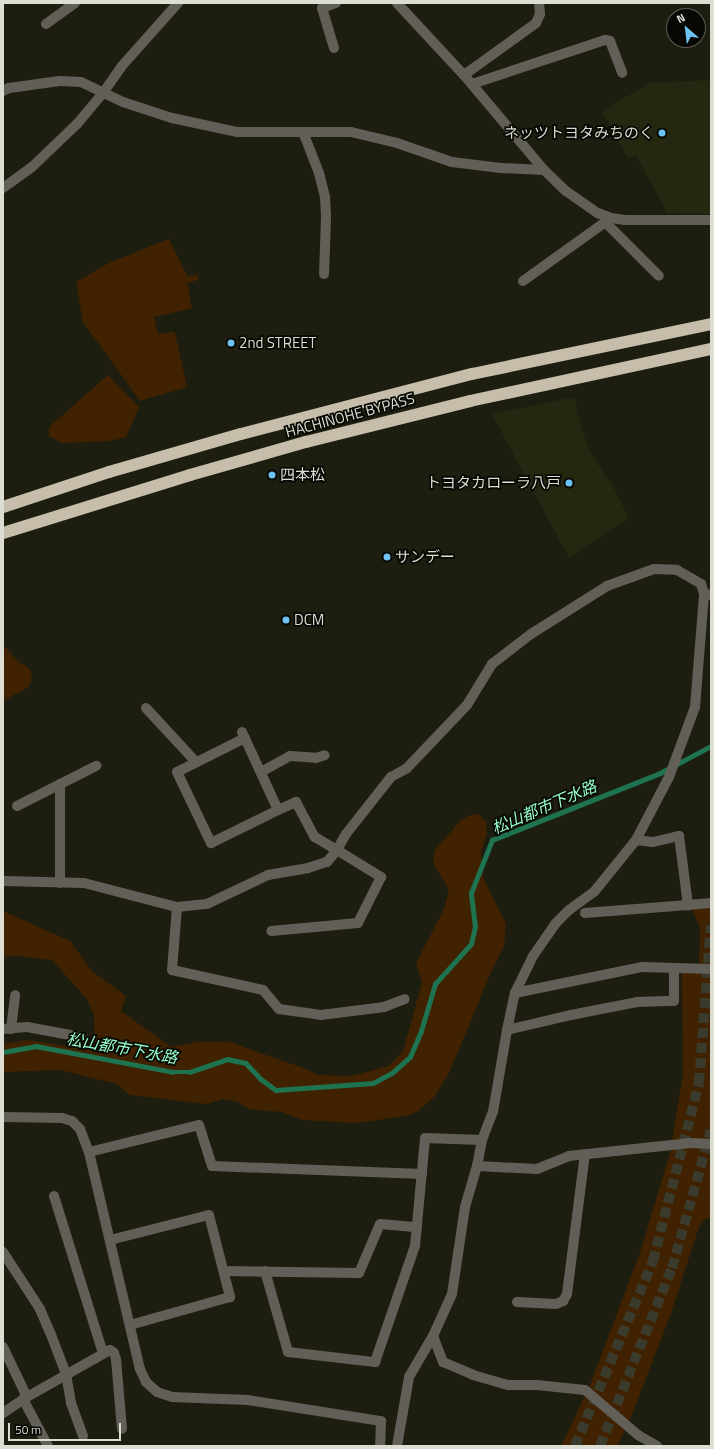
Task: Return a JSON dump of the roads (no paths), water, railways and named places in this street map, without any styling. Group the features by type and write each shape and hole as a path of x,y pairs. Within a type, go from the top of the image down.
{"highway":[{"name":"HACHINOHE BYPASS","path":"3,507 110,472 241,434 472,374 711,324"},
{"name":"HACHINOHE BYPASS","path":"3,533 190,475 306,442 470,401 711,349"}],"street":[{"path":"46,24 75,3"},
{"path":"3,188 32,167 77,124 104,93 121,67 178,3"},
{"path":"334,48 322,8 336,3"},
{"path":"397,3 472,84 544,170 566,191 608,220 659,276"},
{"path":"464,75 536,23 540,14 539,3"},
{"path":"472,84 605,40 610,41 622,73"},
{"path":"5,88 60,81 81,82 122,102 172,118 237,132 351,132 397,143 452,162 501,168 544,170"},
{"path":"303,132 319,173 325,197 326,218 324,274"},
{"path":"523,281 608,220 711,220"},
{"path":"3,880 84,884 177,907 207,904 268,875 308,868 327,862 337,850 346,834 392,777 407,768 467,705 492,664 531,634 607,586 654,569 677,570 701,584 707,595 695,707 669,777 636,840 594,892 569,910 556,923 533,956 515,993 493,1112 482,1140 477,1166 465,1207 452,1294 433,1336 409,1377 397,1446"},
{"path":"146,708 196,762"},
{"path":"270,932 358,923 381,877 315,837 296,802 211,843 177,772 244,735 278,810"},
{"path":"261,772 290,756 316,758 325,755"},
{"path":"16,806 96,766"},
{"path":"60,784 60,883"},
{"path":"636,840 653,842 679,836 688,905"},
{"path":"585,913 711,903"},
{"path":"177,907 172,970 263,990 279,1009 321,1015 384,1007 405,999"},
{"path":"515,993 642,967 711,969"},
{"path":"507,1030 637,1002 674,1001 674,968"},
{"path":"15,995 7,1029 27,1027 81,1037"},
{"path":"3,1117 62,1118 72,1121 80,1129 89,1152 140,1369 146,1382 157,1392 172,1396 248,1400 381,1421 380,1446"},
{"path":"89,1152 199,1125 212,1166 422,1174"},
{"path":"265,1271 288,1352 375,1362 415,1246 425,1138 482,1140"},
{"path":"477,1166 537,1169 569,1156 690,1142 711,1144"},
{"path":"517,1302 556,1304 563,1301 567,1294 585,1154"},
{"path":"54,1196 103,1353"},
{"path":"110,1240 210,1215 224,1271 230,1297 130,1325"},
{"path":"224,1271 359,1273 380,1224 417,1227"},
{"path":"3,1252 40,1309 66,1374 71,1403 83,1436"},
{"path":"433,1336 443,1362 473,1375 509,1385 585,1390 638,1435 657,1446"},
{"path":"3,1348 48,1446"},
{"path":"3,1413 25,1398 110,1350 114,1352 116,1358 122,1429"}],"waterway":[{"name":"松山都市下水路","path":"3,1052 36,1046 173,1072 190,1072 227,1059 246,1063 261,1079 276,1090 373,1083 392,1073 410,1057 421,1031 435,984 471,944 475,927 471,893 492,840 660,773 711,746"}],"tunnel":[{"path":"575,1446 653,1261 699,1083 711,925"},
{"path":"600,1446 672,1268 711,1130"}],"place":[{"name":"ネッツトヨタみちのく","path":"662,133"},
{"name":"2nd STREET","path":"231,343"},
{"name":"四本松","path":"272,475"},
{"name":"トヨタカローラ八戸","path":"569,483"},
{"name":"サンデー","path":"387,557"},
{"name":"DCM","path":"286,620"}]}
